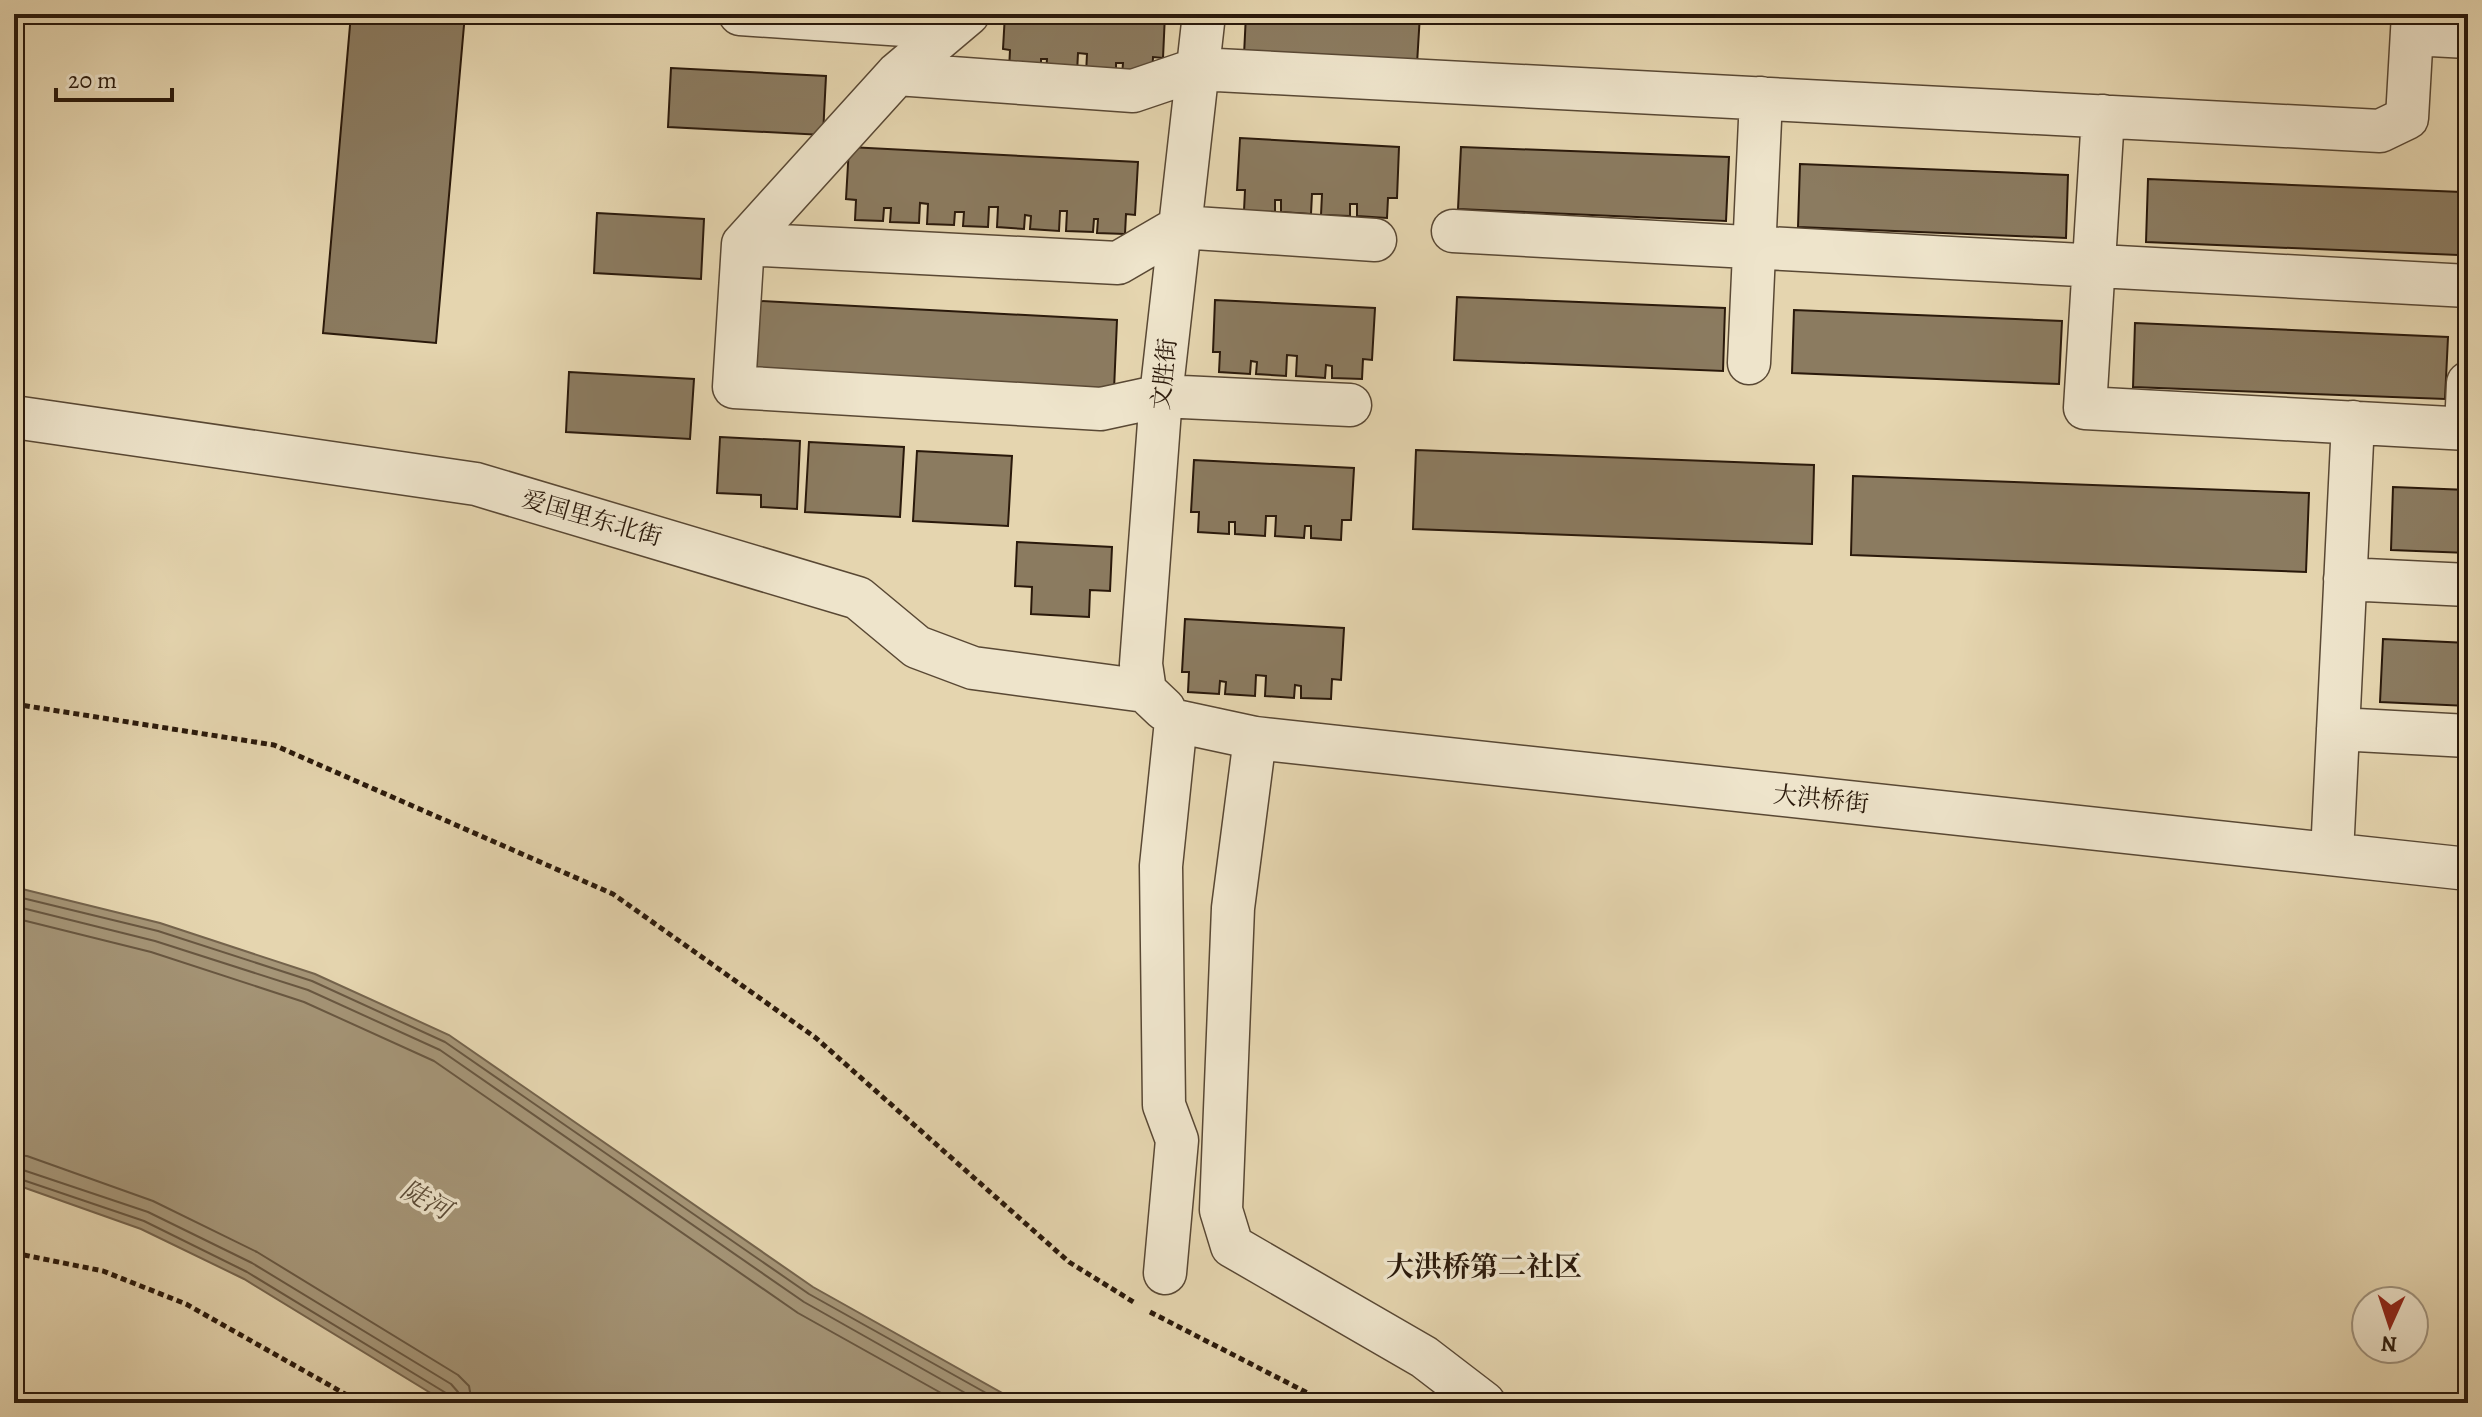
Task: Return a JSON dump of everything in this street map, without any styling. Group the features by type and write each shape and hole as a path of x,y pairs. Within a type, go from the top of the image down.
{"street":[{"path":"740,14 959,21"},
{"name":"文胜街","path":"1145,691 1141,664 1161,396 1204,14"},
{"path":"959,21 897,74 743,244 734,387 1101,409 1161,396 1350,405"},
{"path":"897,74 1133,91 1198,69 2380,131 2407,118 2412,24 2468,37"},
{"path":"1749,363 1761,98"},
{"path":"2103,116 2085,408 2467,429 2468,383"},
{"path":"743,244 1118,263 1180,227 1375,240"},
{"path":"1453,231 2468,286"},
{"name":"爱国里东北街","path":"14,417 476,484 858,598 917,647 973,668 1145,691"},
{"path":"2332,854 2353,422"},
{"path":"2345,579 2468,585"},
{"path":"1145,691 1176,721 1161,866 1164,1105 1177,1140 1165,1273"},
{"name":"大洪桥街","path":"1176,721 1255,738 2468,869"},
{"path":"2338,729 2468,736"},
{"path":"1255,738 1233,908 1221,1210 1232,1246 1424,1357 1484,1403"}],"path":[{"path":"14,704 274,745 613,894 816,1038 1069,1262 1171,1325 1327,1403"},
{"path":"14,1253 103,1271 186,1304 361,1403"}],"water":[{"name":"陡河","path":"14,887 160,923 315,974 449,1035 813,1287 1020,1403 447,1403 244,1279 141,1229 14,1184"}],"building":[{"path":"351,14 465,14 436,343 323,333"},
{"path":"1005,14 1165,14 1163,58 1153,57 1152,77 1122,76 1123,63 1116,63 1116,75 1086,74 1087,54 1078,53 1077,73 1046,72 1047,59 1041,59 1041,71 1009,70 1010,50 1003,49"},
{"path":"1246,14 1420,14 1417,64 1244,55"},
{"path":"671,68 826,76 823,135 668,127"},
{"path":"1240,138 1399,147 1397,198 1388,198 1387,218 1357,216 1357,204 1350,204 1350,216 1321,215 1322,194 1312,194 1311,214 1281,212 1281,200 1275,200 1275,212 1244,211 1245,190 1237,190"},
{"path":"849,147 1138,162 1135,215 1126,214 1125,234 1097,233 1098,219 1094,219 1093,232 1066,231 1067,211 1060,211 1059,231 1030,229 1031,216 1025,215 1024,229 997,227 998,207 989,207 988,227 963,226 964,212 955,212 954,225 927,224 928,204 920,203 919,223 890,222 891,208 884,208 883,221 855,220 856,200 846,199"},
{"path":"1461,147 1729,157 1726,221 1458,209"},
{"path":"1800,164 2068,175 2066,238 1798,227"},
{"path":"2148,179 2461,192 2458,255 2146,242"},
{"path":"597,213 704,219 701,279 594,273"},
{"path":"1457,297 1725,308 1723,371 1454,360"},
{"path":"742,300 1117,320 1114,390 738,371"},
{"path":"1215,300 1375,308 1372,360 1363,359 1362,379 1332,378 1332,366 1326,365 1325,378 1296,376 1297,356 1287,355 1286,376 1256,374 1257,362 1251,361 1250,374 1219,372 1220,352 1213,352"},
{"path":"1794,310 2062,321 2059,384 1792,373"},
{"path":"2135,323 2448,337 2445,399 2133,387"},
{"path":"569,372 694,379 690,439 566,432"},
{"path":"720,437 800,441 797,509 761,507 761,495 717,493"},
{"path":"809,442 904,447 900,517 805,512"},
{"path":"1416,450 1814,465 1812,544 1413,529"},
{"path":"917,451 1012,456 1008,526 913,521"},
{"path":"1194,460 1354,468 1351,520 1342,520 1341,540 1311,538 1311,526 1305,526 1304,538 1275,536 1276,516 1266,516 1265,536 1235,534 1235,522 1229,522 1229,534 1198,532 1199,512 1191,512"},
{"path":"1853,476 2309,493 2306,572 1851,555"},
{"path":"2393,487 2468,490 2468,553 2391,550"},
{"path":"1017,542 1112,547 1110,591 1090,590 1089,617 1031,614 1032,587 1015,586"},
{"path":"1185,619 1344,628 1341,680 1332,679 1331,699 1301,698 1301,686 1295,685 1294,698 1265,696 1266,676 1256,675 1255,696 1225,694 1226,682 1220,681 1219,694 1188,692 1189,672 1182,672"},
{"path":"2383,639 2468,643 2468,706 2380,702"}],"district":[{"name":"大洪桥第二社区","path":"1484,1267"}]}
